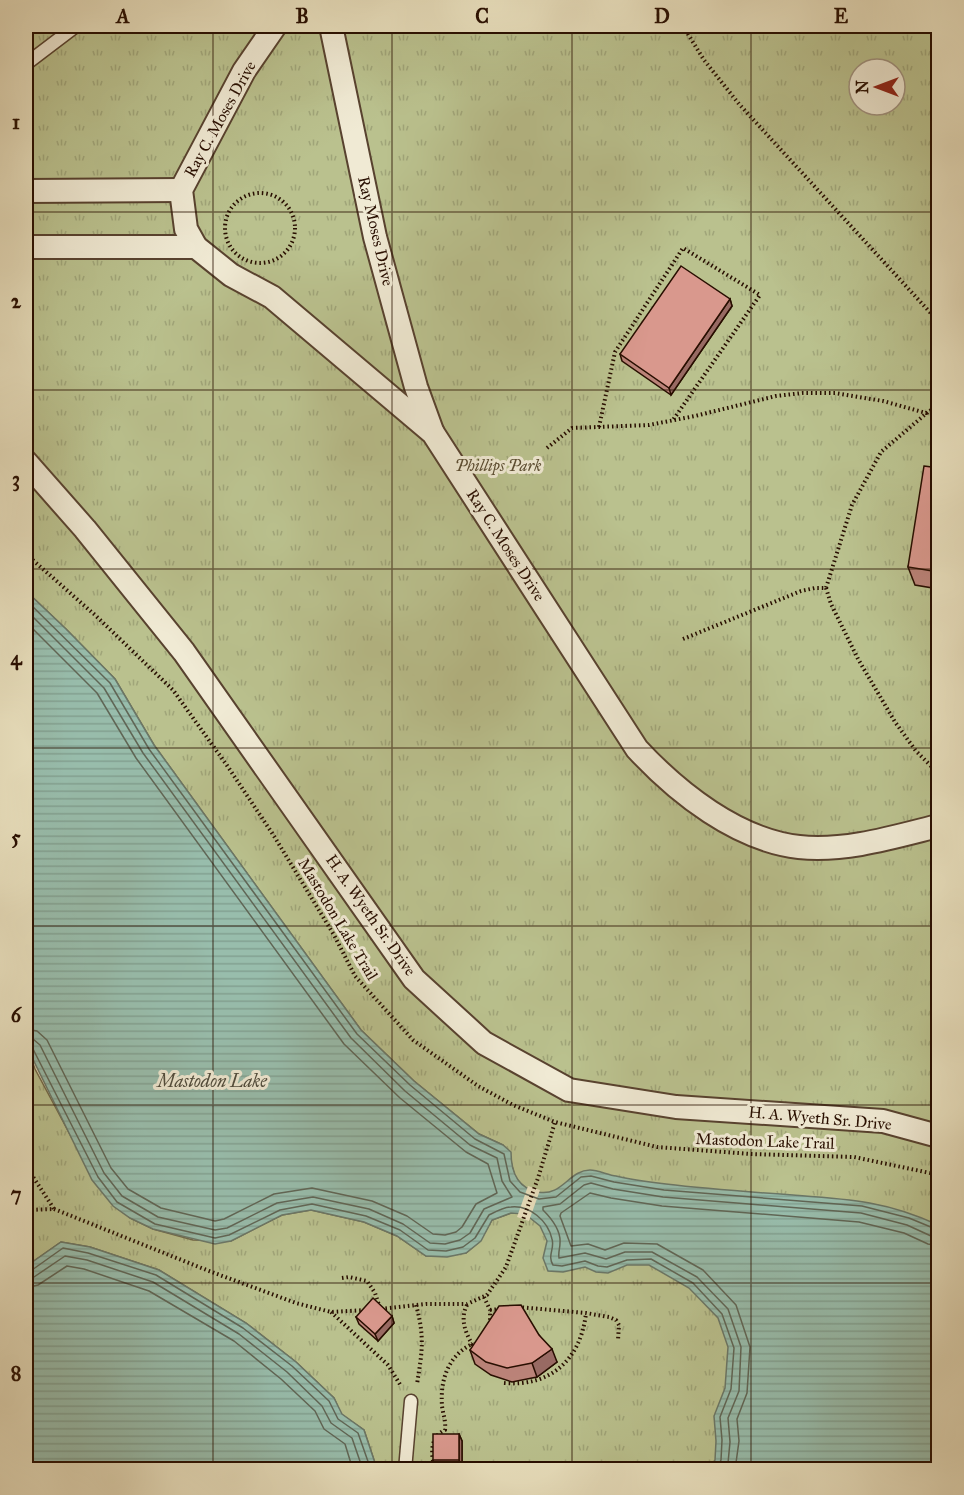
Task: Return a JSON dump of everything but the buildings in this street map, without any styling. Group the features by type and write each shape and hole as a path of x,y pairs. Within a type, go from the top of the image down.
{"street":[{"name":"Ray C. Moses Drive","path":"275,26 244,71 181,190 186,229 196,247 231,275 272,297 433,433 637,749 667,779 712,814 737,828 799,847 834,847 886,839 939,826"},
{"name":"Ray Moses Drive","path":"331,26 375,237 416,387 433,433"},
{"path":"26,191 181,190"},
{"path":"26,247 196,247"},
{"name":"H. A. Wyeth Sr. Drive","path":"26,462 85,529 184,652 414,979 484,1043 569,1090 676,1107 883,1121 939,1136"}],"lane":[{"path":"26,64 76,26"},
{"path":"405,1470 411,1401"}],"path":[{"path":"683,26 704,60 739,104 939,321"},
{"path":"259,193 271,194 281,199 289,207 294,218 293,241 287,251 267,262 245,259 236,253 229,243 226,221 237,201 248,195 259,193"},
{"path":"599,427 615,352 683,248 760,295 674,420"},
{"path":"547,447 572,428 649,425 776,396 803,393 845,394 883,401 926,413"},
{"path":"939,406 926,413 881,452 852,505 826,588 831,604 858,658 895,722 916,751 939,773"},
{"name":"Mastodon Lake Trail","path":"26,554 95,615 172,690 226,764 274,837 334,935 355,976 413,1040 478,1086 513,1105 555,1122 657,1147 751,1154 854,1156 939,1177"},
{"path":"683,639 801,591 826,588"},
{"path":"26,1210 54,1209 209,1271 296,1303 331,1312 416,1305 467,1304 484,1297 500,1279 538,1178 555,1122"},
{"path":"26,1166 54,1209"},
{"path":"342,1278 349,1277 367,1281 381,1309"},
{"path":"484,1297 490,1310 490,1321 486,1332"},
{"path":"467,1304 464,1309 464,1325 472,1344"},
{"path":"331,1312 388,1365 411,1401 420,1401 417,1386 423,1356 420,1320 416,1305"},
{"path":"490,1310 509,1308"},
{"path":"515,1308 609,1317 616,1320 620,1330 618,1340"},
{"path":"504,1383 532,1382 548,1376 562,1366 579,1344 586,1313"},
{"path":"435,1470 433,1446 438,1433 445,1430 446,1422 442,1409 441,1392 445,1375 457,1353 481,1339"}],"green space":[{"name":"Phillips Park","path":"26,26 938,26 938,1469 377,1469 364,1430 341,1414 334,1398 296,1362 246,1323 159,1270 90,1247 61,1242 26,1265 26,1045 35,1069 72,1138 130,1218 153,1229 193,1240 231,1241 282,1215 311,1210 364,1222 397,1236 426,1256 466,1253 480,1241 492,1220 511,1213 533,1190 523,1187 515,1177 503,1145 479,1134 414,1081 361,1030 154,745 115,679 26,591"}],"water":[{"name":"Mastodon Lake","path":"26,591 115,679 154,745 361,1030 414,1081 479,1134 503,1145 511,1152 514,1172 525,1187 538,1192 553,1191 576,1174 593,1170 628,1179 666,1184 867,1202 902,1211 938,1225 938,1469 709,1469 715,1460 714,1416 725,1388 728,1347 718,1318 689,1288 649,1265 627,1265 608,1273 596,1272 585,1267 563,1272 548,1271 543,1258 547,1241 540,1226 525,1214 511,1213 492,1220 481,1241 466,1253 447,1257 426,1256 397,1236 364,1222 311,1210 282,1215 231,1241 215,1244 153,1229 130,1218 113,1206 92,1180 26,1045"},
{"path":"61,1242 90,1247 159,1270 246,1323 296,1362 334,1398 342,1414 364,1430 377,1469 79,1470 74,1467 37,1467 26,1469 26,1265"}],"pier":[{"path":"528,1186 540,1190 529,1221 517,1217"}]}
